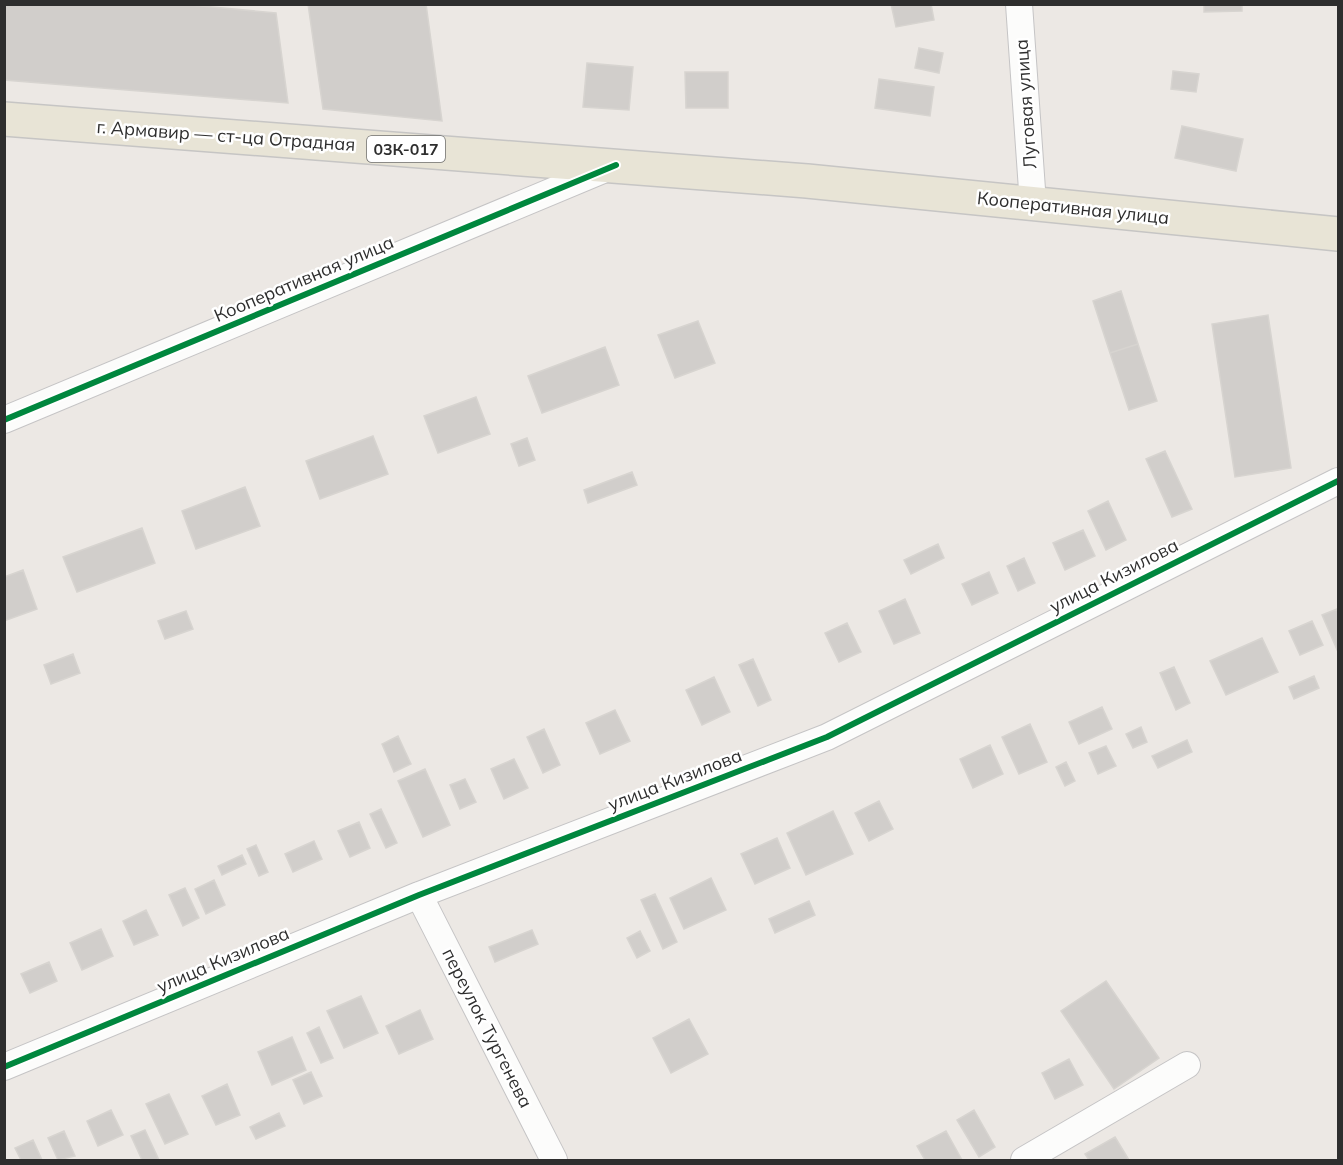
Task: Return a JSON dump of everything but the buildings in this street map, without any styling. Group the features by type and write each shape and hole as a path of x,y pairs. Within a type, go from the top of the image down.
{"main road":[{"name":"г. Армавир — ст-ца Отрадная","path":"4,119 807,181"},
{"name":"Кооперативная улица","path":"807,181 1338,234"}],"street":[{"name":"Луговая улица","path":"1019,4 1033,204"},
{"name":"Кооперативная улица","path":"4,420 616,165"},
{"name":"улица Кизилова","path":"4,1068 419,895 827,737 1338,481"},
{"name":"переулок Тургенева","path":"419,895 554,1161"},
{"path":"1024,1161 1187,1065"}],"cycle path":[{"path":"4,420 616,165"},
{"path":"4,1067 419,895 827,737 1338,481"}]}
